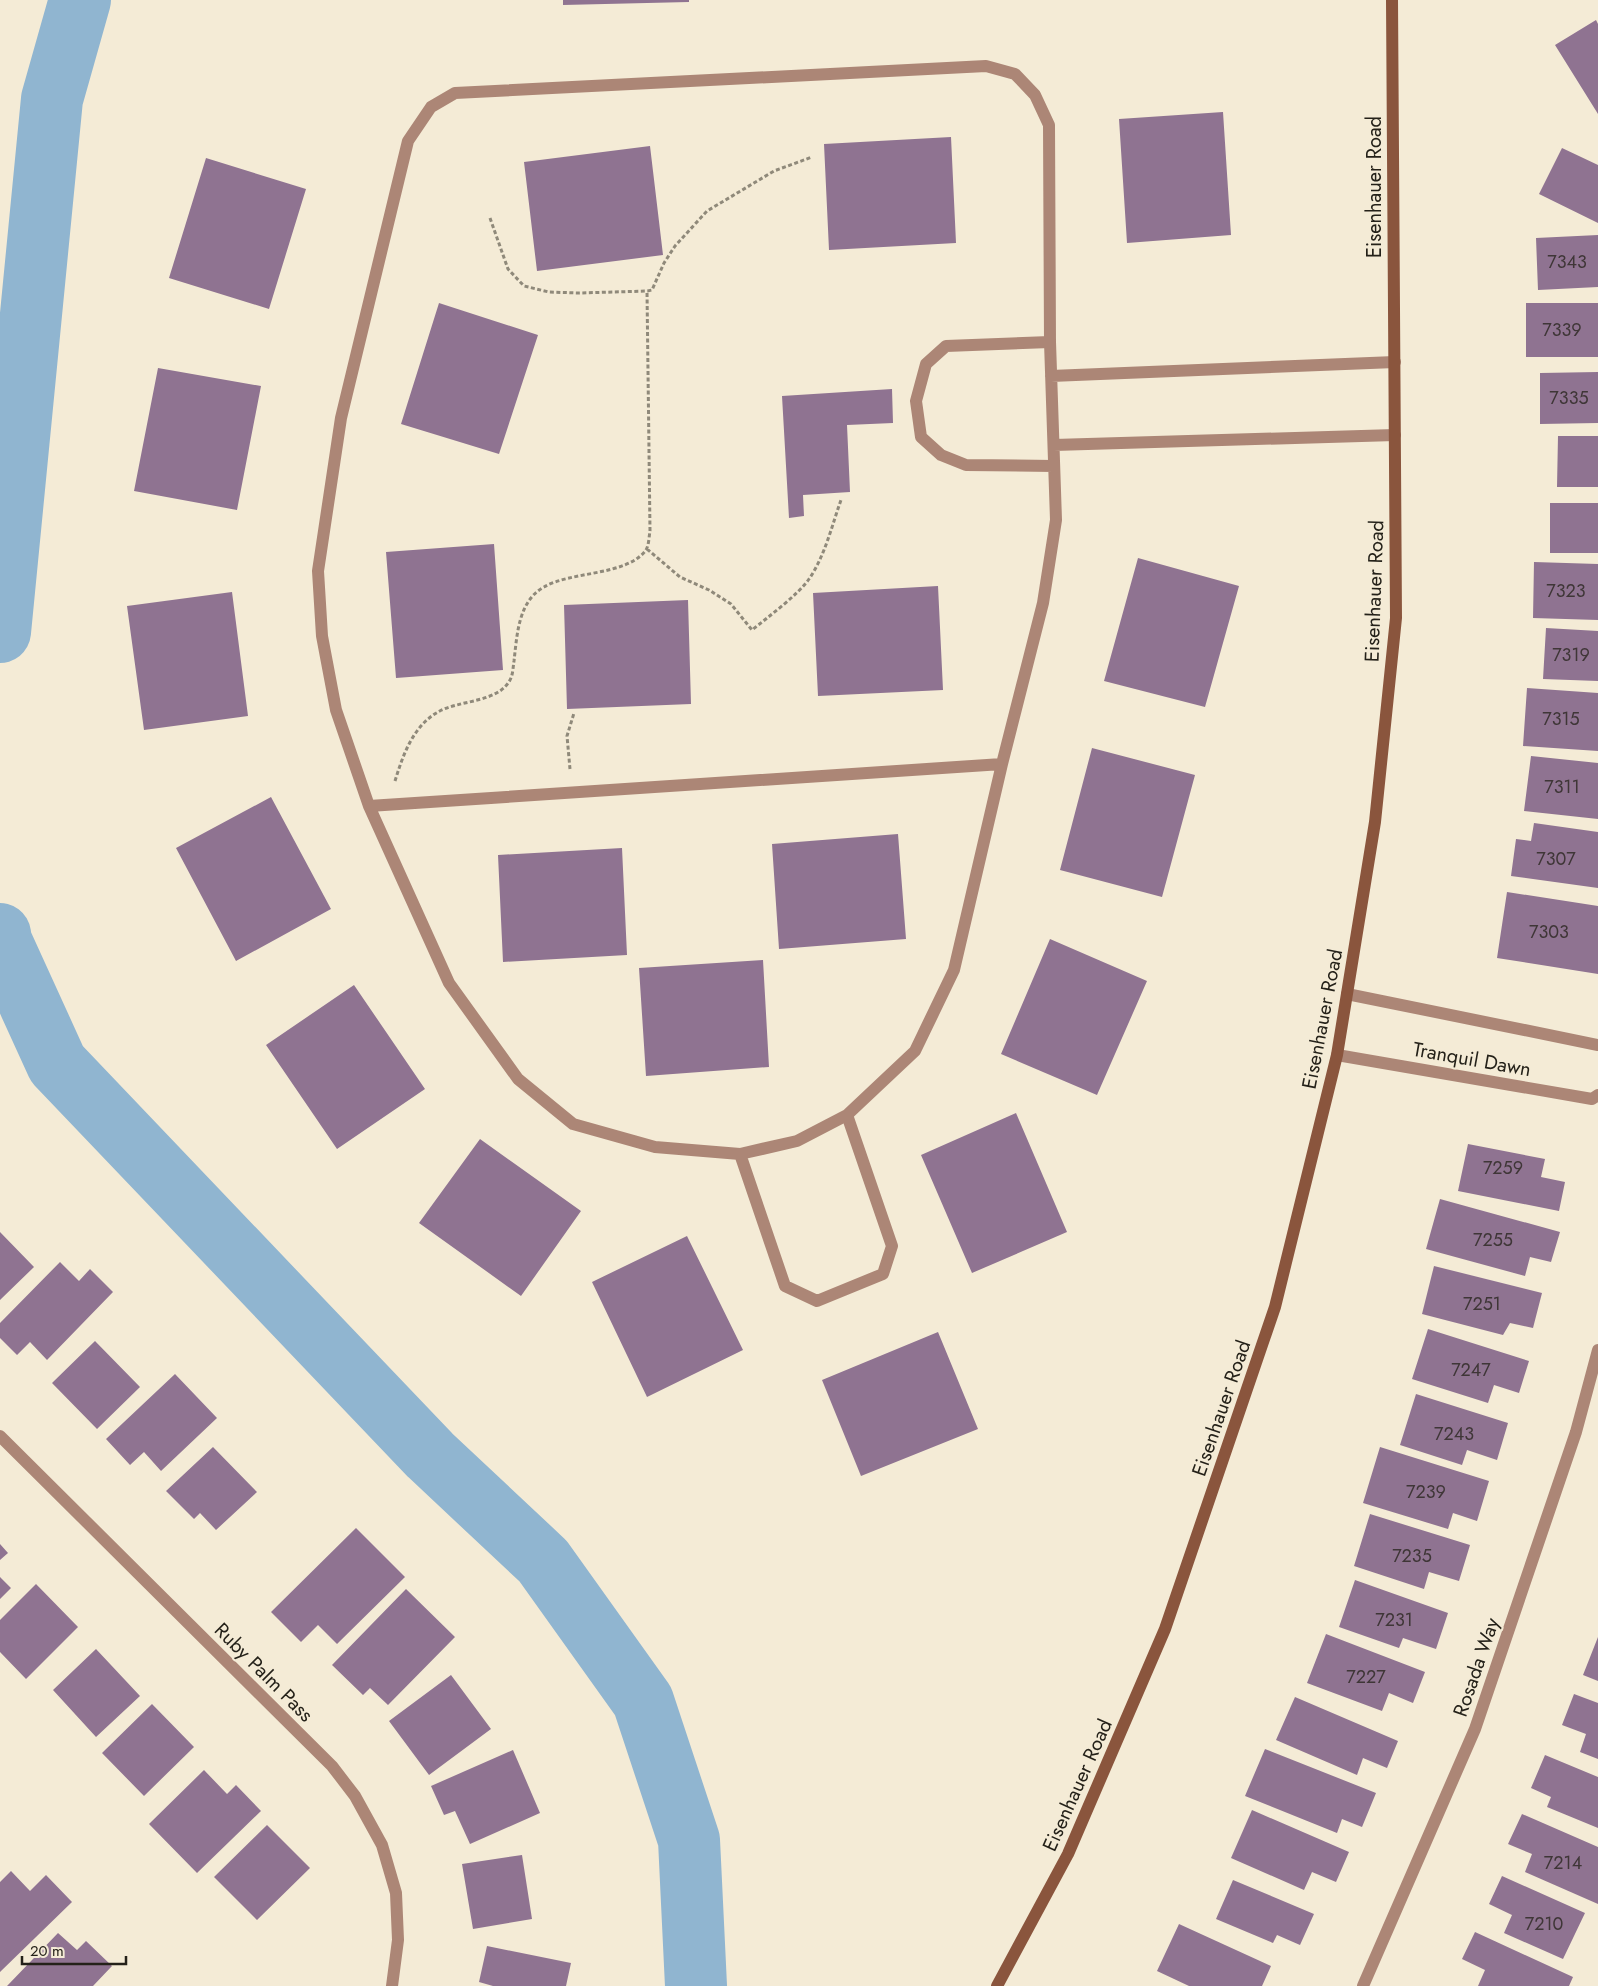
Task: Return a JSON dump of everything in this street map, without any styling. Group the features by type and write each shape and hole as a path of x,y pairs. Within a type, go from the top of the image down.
{"main road":[{"name":"Eisenhauer Road","path":"996,1986 1068,1854 1164,1629 1275,1306 1337,1055 1376,822 1396,618 1392,0"}],"street":[{"path":"986,66 1015,74 1035,95 1049,125 1050,342 1056,520 1043,603 1002,764 954,970 915,1051 847,1115 797,1141 740,1154 655,1147 573,1124 518,1079 449,983 370,806 336,710 322,636 318,571 341,418 408,141 430,107 455,93 464,92 986,66"},
{"path":"1050,342 946,346 926,364 916,401 921,437 941,456 966,465 1054,466"},
{"path":"1051,376 1395,362"},
{"path":"1054,446 1394,435"},
{"path":"370,806 1002,764"},
{"name":"Tranquil Dawn","path":"1347,994 1598,1045"},
{"name":"Tranquil Dawn","path":"1337,1055 1592,1099 1598,1095"},
{"path":"740,1154 786,1286 817,1301 883,1274 892,1246 847,1115"},
{"name":"Rosada Way","path":"1363,1986 1474,1729 1576,1432 1598,1350"},
{"name":"Ruby Palm Pass","path":"0,1436 332,1766 355,1796 382,1845 396,1893 398,1940 392,1986"}],"path":[{"path":"490,218 508,269 524,286 549,292 572,293 648,291 652,290 675,246 707,211 774,171 812,157"},
{"path":"386,805 406,748 429,718 440,711 486,698 501,689 510,680 521,616 531,599 543,587 562,580 621,566 636,558 647,549 650,531 648,291"},
{"path":"647,549 680,577 709,590 731,604 752,630 776,611 809,579 820,558 841,500"},
{"path":"572,792 566,736 574,713"}],"building":[{"path":"563,0 689,0 689,2 563,5"},
{"path":"1596,20 1598,24 1598,114 1555,45"},
{"path":"1223,112 1231,235 1127,243 1119,119"},
{"path":"951,137 956,243 829,250 824,144"},
{"path":"650,146 663,255 537,271 524,162"},
{"path":"1562,148 1598,165 1598,223 1539,194"},
{"path":"206,158 306,189 269,309 169,278"},
{"path":"1598,235 1598,287 1538,290 1536,238"},
{"path":"439,303 538,335 499,454 401,424"},
{"path":"1526,303 1598,303 1598,357 1526,357"},
{"path":"158,368 261,386 237,510 134,491"},
{"path":"1598,372 1598,423 1540,424 1540,373"},
{"path":"892,389 893,423 847,425 850,492 803,495 804,516 789,518 782,396"},
{"path":"1558,436 1598,436 1598,487 1557,487"},
{"path":"1550,503 1598,503 1598,553 1550,553"},
{"path":"494,544 503,670 396,678 386,552"},
{"path":"1138,558 1239,586 1205,707 1104,681"},
{"path":"1534,562 1598,564 1598,620 1533,618"},
{"path":"938,586 943,690 818,696 813,593"},
{"path":"232,592 248,716 144,730 127,606"},
{"path":"688,600 691,704 567,709 564,605"},
{"path":"1546,628 1598,631 1598,681 1543,679"},
{"path":"1527,688 1598,693 1598,751 1523,746"},
{"path":"1092,748 1195,775 1162,897 1060,870"},
{"path":"1531,756 1598,763 1598,819 1524,811"},
{"path":"271,797 331,909 236,961 176,848"},
{"path":"1534,823 1598,832 1598,888 1511,876 1516,839 1531,841"},
{"path":"898,834 906,939 779,949 772,844"},
{"path":"622,848 627,955 503,962 498,855"},
{"path":"1507,892 1598,906 1598,974 1497,958"},
{"path":"1050,939 1147,981 1097,1095 1001,1054"},
{"path":"763,960 769,1067 646,1076 639,968"},
{"path":"354,985 425,1089 337,1149 266,1045"},
{"path":"1016,1113 1067,1232 972,1273 921,1155"},
{"path":"480,1139 581,1211 521,1296 419,1223"},
{"path":"1468,1144 1545,1159 1541,1177 1565,1182 1559,1211 1458,1191"},
{"path":"1440,1199 1560,1232 1551,1262 1530,1257 1525,1276 1426,1249"},
{"path":"0,1232 34,1267 0,1300"},
{"path":"687,1236 743,1350 647,1397 592,1282"},
{"path":"60,1262 79,1281 90,1269 113,1292 47,1360 30,1342 17,1355 0,1338 0,1323"},
{"path":"1434,1266 1542,1293 1533,1328 1510,1323 1503,1335 1422,1314"},
{"path":"1428,1329 1529,1361 1519,1393 1494,1385 1488,1403 1412,1379"},
{"path":"938,1332 978,1429 861,1476 822,1380"},
{"path":"95,1341 140,1387 97,1429 52,1383"},
{"path":"175,1374 217,1418 161,1471 144,1452 130,1465 106,1439"},
{"path":"1416,1394 1508,1423 1497,1460 1467,1450 1462,1465 1400,1445"},
{"path":"213,1447 257,1492 216,1530 200,1513 194,1519 166,1491"},
{"path":"1380,1447 1489,1481 1477,1521 1453,1513 1448,1529 1363,1503"},
{"path":"1370,1514 1470,1545 1459,1581 1429,1572 1424,1589 1354,1566"},
{"path":"356,1528 405,1577 337,1644 318,1625 301,1642 271,1612"},
{"path":"0,1544 8,1553 0,1560"},
{"path":"0,1577 11,1588 0,1599"},
{"path":"1355,1580 1448,1613 1436,1649 1403,1638 1399,1648 1339,1627"},
{"path":"36,1584 78,1627 26,1679 0,1652 0,1620"},
{"path":"406,1589 455,1637 388,1705 370,1688 363,1695 332,1665"},
{"path":"1326,1634 1425,1672 1413,1703 1389,1693 1382,1711 1307,1683"},
{"path":"1598,1637 1598,1681 1583,1675"},
{"path":"96,1649 140,1696 96,1737 53,1690"},
{"path":"451,1675 491,1729 429,1775 389,1721"},
{"path":"1574,1694 1598,1703 1598,1759 1580,1752 1586,1734 1562,1725"},
{"path":"1295,1697 1398,1741 1387,1768 1363,1758 1357,1775 1276,1740"},
{"path":"152,1704 194,1747 144,1796 102,1753"},
{"path":"1265,1749 1376,1793 1362,1827 1342,1819 1337,1833 1245,1796"},
{"path":"513,1750 540,1813 470,1844 455,1811 444,1815 431,1786"},
{"path":"1545,1755 1598,1777 1598,1828 1547,1807 1551,1797 1531,1788"},
{"path":"204,1770 227,1794 236,1785 261,1811 197,1873 149,1824"},
{"path":"1252,1810 1349,1852 1336,1882 1312,1872 1304,1890 1231,1858"},
{"path":"1522,1814 1598,1847 1598,1904 1525,1872 1532,1854 1508,1844"},
{"path":"267,1825 310,1868 257,1920 214,1877"},
{"path":"522,1855 532,1919 473,1929 462,1864"},
{"path":"11,1871 30,1891 46,1875 72,1902 0,1972 0,1882"},
{"path":"1502,1876 1585,1913 1563,1959 1504,1933 1512,1915 1489,1904"},
{"path":"1233,1880 1314,1914 1300,1945 1277,1935 1273,1943 1216,1919"},
{"path":"1179,1924 1271,1966 1262,1986 1189,1986 1157,1971"},
{"path":"1475,1932 1573,1977 1569,1986 1478,1986 1485,1970 1462,1959"},
{"path":"58,1933 77,1950 86,1941 112,1966 93,1986 7,1986"},
{"path":"487,1946 571,1963 566,1986 493,1986 479,1982"}],"waterway":[{"path":"0,632 52,99 80,0"},
{"path":"0,934 1,941 57,1064 430,1455 543,1561 643,1701 689,1840 696,1986"}]}
